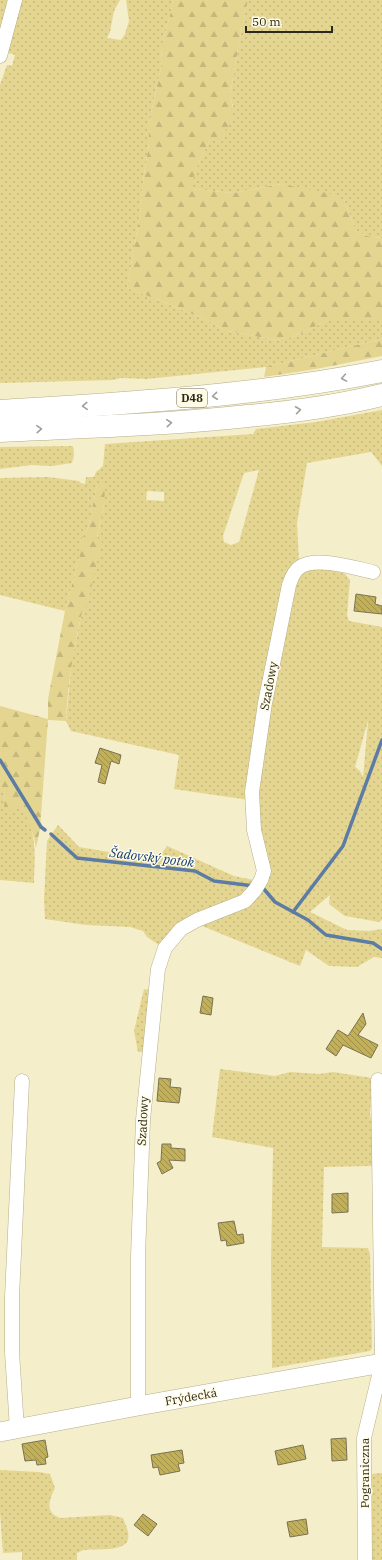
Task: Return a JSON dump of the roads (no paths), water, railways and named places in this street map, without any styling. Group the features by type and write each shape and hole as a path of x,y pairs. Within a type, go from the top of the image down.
{"highway":[{"name":"D48","path":"0,411 154,402 219,396 310,384 382,370"},
{"name":"D48","path":"0,431 156,424 232,418 309,409 382,395"}],"main road":[{"name":"Frýdecká","path":"8,1431 138,1406 382,1363"}],"street":[{"path":"0,56 15,0"},
{"name":"Szadowy","path":"138,1406 138,1256 143,1120 158,968 165,948 180,929 197,920 244,901 258,887 264,871 254,830 252,792 265,703 289,585 299,567 313,562 373,572"},
{"path":"378,1080 382,1359"},
{"path":"8,1431 12,1352 12,1297 22,1082"},
{"name":"Pograniczna","path":"365,1560 364,1438 382,1363"}],"waterway":[{"path":"293,912 343,846 382,740"},
{"name":"Šadovský potok","path":"0,760 41,827 45,830"},
{"name":"Šadovský potok","path":"51,834 77,858 195,871 214,881 254,886"},
{"name":"Šadovský potok","path":"260,887 263,888 275,902 308,920 326,935 373,943 382,949"}]}
